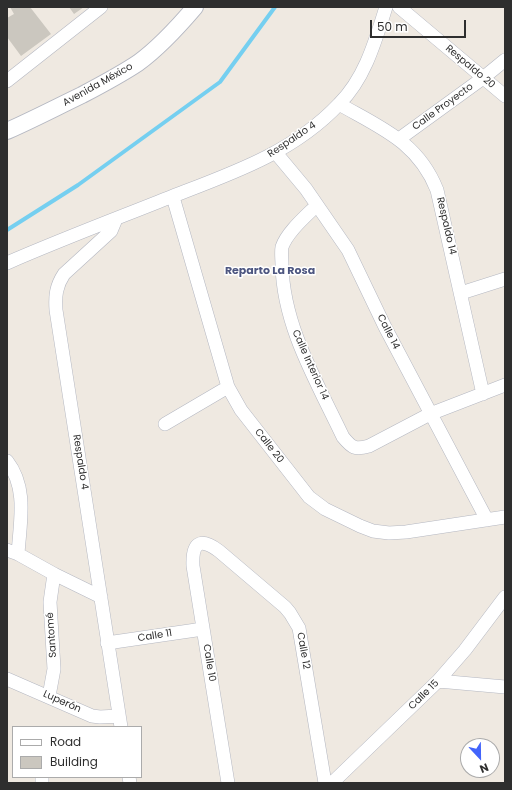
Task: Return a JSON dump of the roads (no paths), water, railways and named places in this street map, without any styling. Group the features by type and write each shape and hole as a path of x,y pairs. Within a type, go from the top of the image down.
{"street":[{"path":"7,81 101,7"},
{"name":"Avenida México","path":"7,132 113,78 138,63 172,33 195,7"},
{"name":"Respaldo 4","path":"7,263 57,241 234,173 276,153 314,127 339,104 358,79 374,48 386,7"},
{"name":"Respaldo 20","path":"399,7 505,96"},
{"name":"Calle Proyecto","path":"399,139 483,78 505,60"},
{"name":"Respaldo 14","path":"339,104 399,139 425,165 432,176 437,190 483,394"},
{"name":"Calle 14","path":"276,153 317,205 348,250 385,327 487,520"},
{"name":"Calle 20","path":"173,197 228,387 241,410 309,497 325,509 341,517 373,531 389,533 406,532 505,517"},
{"name":"Calle Interior 14","path":"317,205 289,234 282,247 282,278 287,307 297,338 343,436 350,445 358,449 369,446 430,414"},
{"name":"Respaldo 4","path":"116,219 111,231 64,274 59,282 56,310 120,722"},
{"path":"461,293 505,279"},
{"path":"430,414 505,385"},
{"path":"165,424 228,387"},
{"path":"7,461 16,476 21,494 22,505 12,552 100,597"},
{"name":"Calle 12","path":"198,545 204,543 211,545 219,551 285,607 295,620 299,628 325,783"},
{"name":"Calle 10","path":"198,545 193,550 193,566 228,783"},
{"name":"Santomé","path":"48,696 54,669 50,602 54,574"},
{"name":"Calle 15","path":"332,783 438,681 465,650 505,598"},
{"name":"Calle 11","path":"107,643 203,629"},
{"name":"Luperón","path":"7,679 92,716 109,717 120,722"},
{"path":"438,681 505,687"}],"waterway":[{"path":"7,230 78,185 220,82 275,7"}],"district":[{"name":"Reparto La Rosa","path":"270,271"}]}
